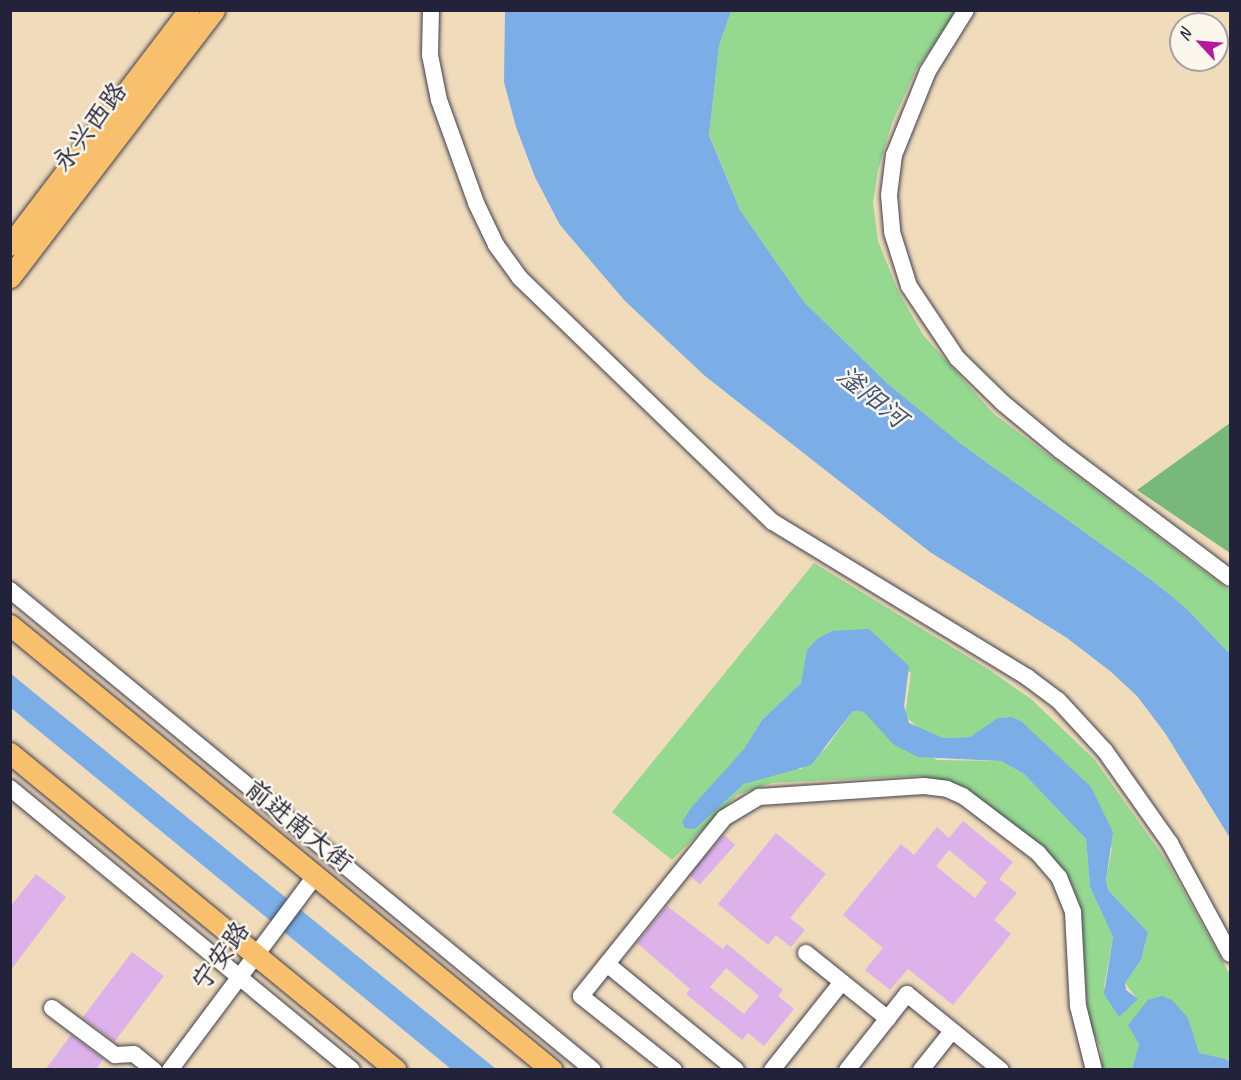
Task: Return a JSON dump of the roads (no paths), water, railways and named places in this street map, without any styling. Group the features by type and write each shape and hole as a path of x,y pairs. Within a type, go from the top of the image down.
{"main road":[{"name":"永兴西路","path":"10,245 189,10"},
{"name":"永兴西路","path":"10,277 214,10"},
{"name":"前进南大街","path":"10,625 552,1070"},
{"path":"10,753 396,1070"}],"street":[{"path":"431,10 430,55 439,100 476,202 496,245 520,278 772,522 1010,666 1058,700 1105,752 1170,843 1230,954"},
{"path":"966,10 928,71 894,155 889,195 892,232 909,286 957,358 1003,403 1061,452 1230,578"},
{"path":"10,590 593,1070"},
{"path":"674,1070 581,996 724,818 752,799 938,786 963,796 1038,853 1059,877 1072,912 1078,1006 1094,1070"},
{"path":"10,788 352,1070"},
{"name":"宁安路","path":"170,1070 269,934 316,875"},
{"path":"806,953 888,1019"},
{"path":"607,964 736,1069"},
{"path":"772,1070 842,982"},
{"path":"847,1070 907,994 1001,1070"},
{"path":"52,1008 115,1055 134,1054 154,1070"},
{"path":"921,1070 952,1031"}],"water":[{"name":"滏阳河","path":"505,11 731,11 719,46 709,135 740,210 804,302 887,383 961,444 1153,581 1186,608 1230,654 1230,838 1165,733 1137,696 1110,671 1067,638 930,552 705,376 625,301 560,225 535,177 516,127 504,82"},
{"path":"869,629 909,666 904,706 909,723 943,738 970,737 998,718 1011,717 1021,721 1091,787 1113,832 1106,880 1108,890 1148,932 1141,960 1125,983 1126,990 1138,999 1119,1017 1104,994 1113,937 1090,887 1086,839 1024,774 1001,761 918,757 893,744 864,712 853,711 811,765 744,784 695,829 685,828 682,822 691,808 744,749 762,720 801,683 807,650 817,639 832,631"},
{"path":"10,673 496,1069 451,1069 11,708"},
{"path":"1162,996 1172,1000 1188,1018 1199,1053 1225,1059 1230,1062 1230,1069 1132,1069 1139,1044 1128,1025 1148,1000"}]}
